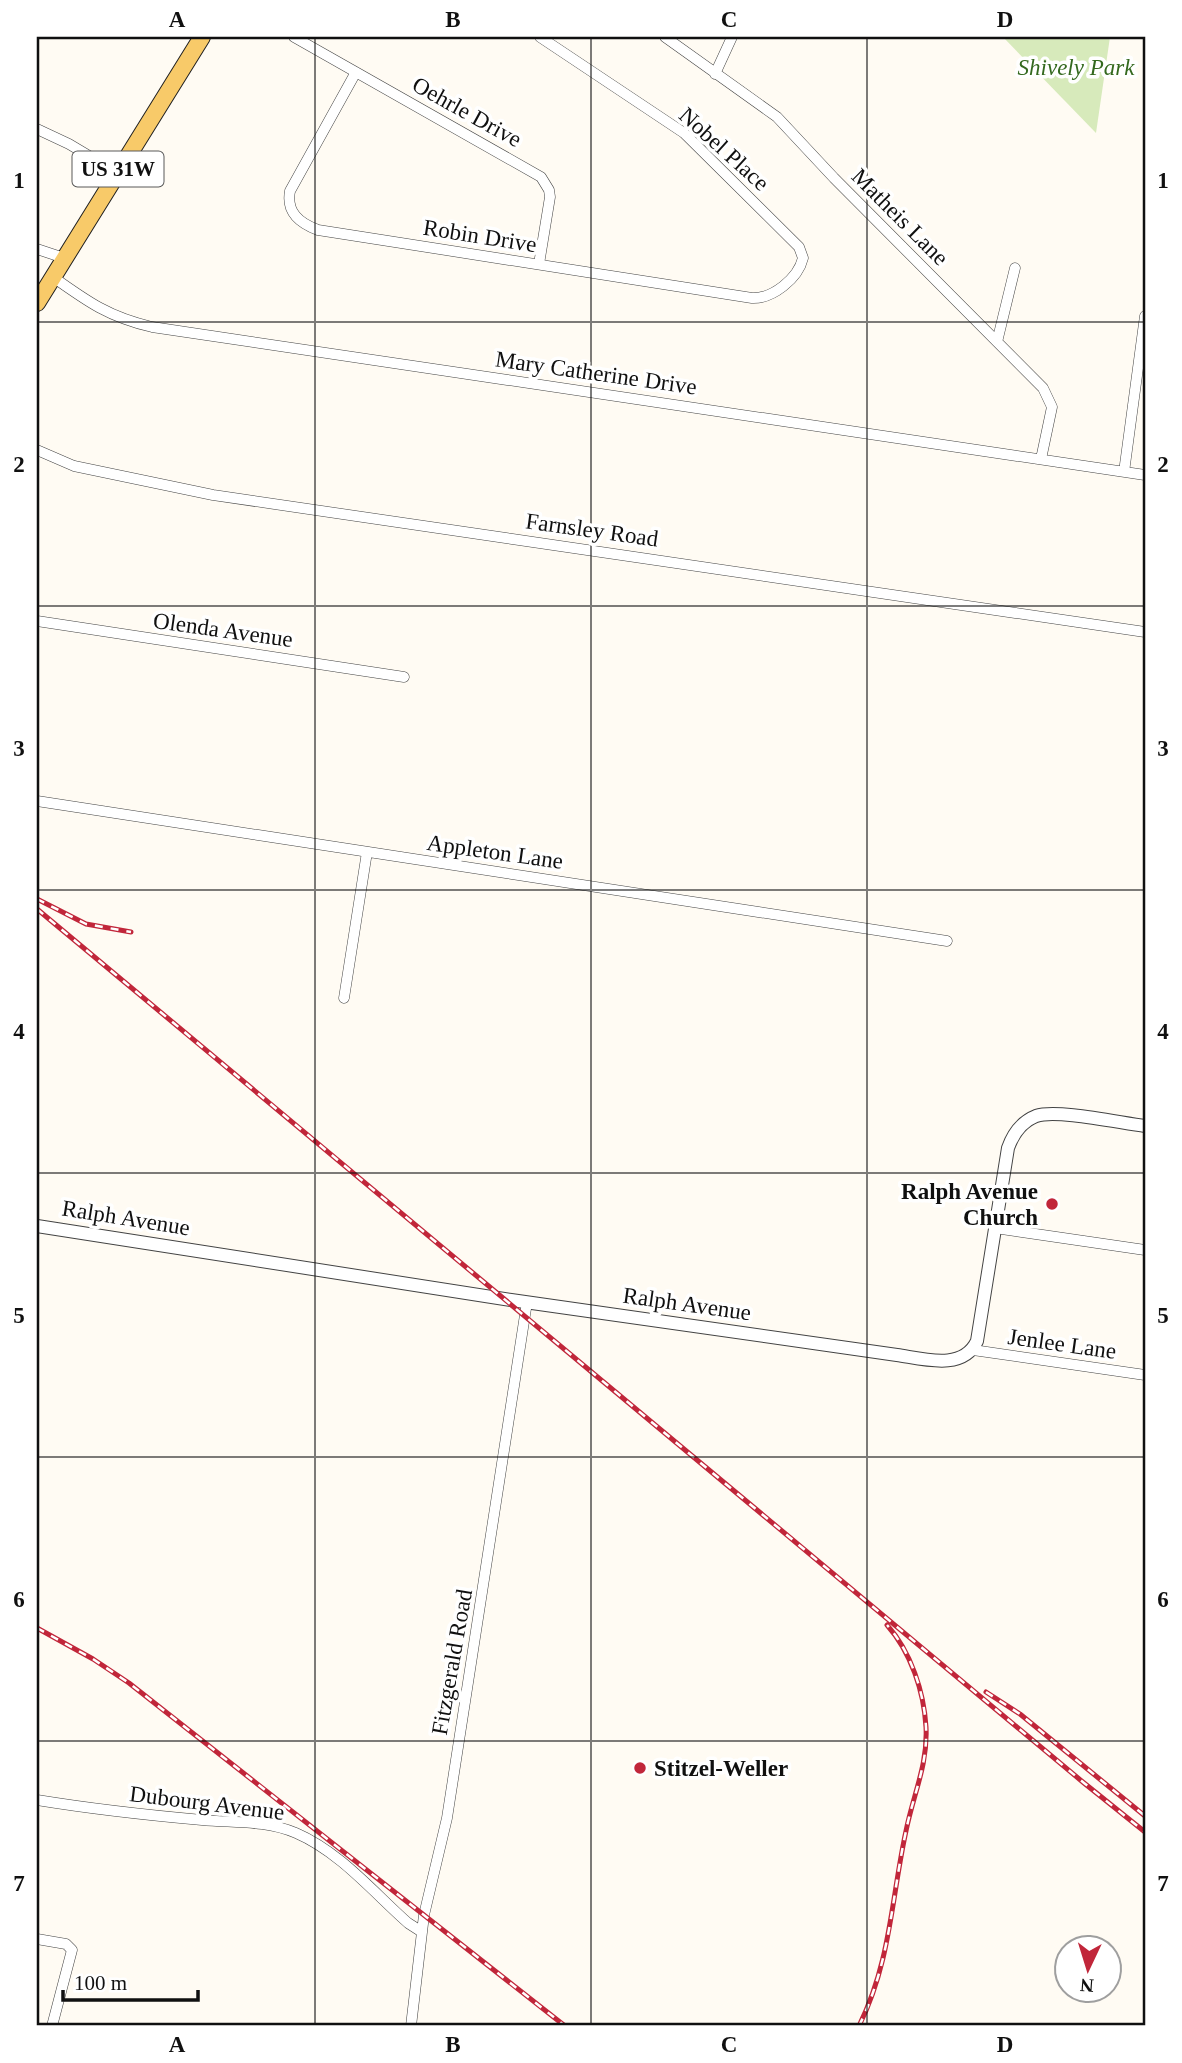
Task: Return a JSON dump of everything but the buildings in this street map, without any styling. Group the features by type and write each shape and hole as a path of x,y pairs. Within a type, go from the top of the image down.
{"main road":[{"name":"US 31W","path":"37,303 202,37"}],"street":[{"name":"Oehrle Drive","path":"294,37 541,177 550,197 539,264"},
{"name":"Nobel Place","path":"540,37 684,133 799,247 803,255"},
{"name":"Matheis Lane","path":"665,37 777,117 1043,388 1051,401 1051,414 1041,459"},
{"path":"715,74 732,37"},
{"name":"Robin Drive","path":"356,72 290,191 289,204 297,219 305,225 318,230 762,299 773,294 798,270 803,255"},
{"path":"37,129 69,144 116,172"},
{"path":"37,249 64,258"},
{"path":"997,342 1015,268"},
{"name":"Mary Catherine Drive","path":"52,277 93,306 115,317 152,327 1145,475"},
{"path":"1124,472 1145,316"},
{"name":"Farnsley Road","path":"37,450 74,467 236,499 1145,632"},
{"name":"Olenda Avenue","path":"37,621 404,677"},
{"name":"Appleton Lane","path":"37,802 947,940"},
{"path":"344,998 367,852"},
{"path":"973,1350 979,1332 1008,1148 1018,1129 1029,1120 1050,1114 1145,1126"},
{"name":"Ralph Avenue","path":"37,1226 527,1302 939,1361 952,1360 973,1350"},
{"path":"995,1228 1145,1250"},
{"name":"Fitzgerald Road","path":"411,2026 428,1894 447,1818 527,1302"},
{"name":"Jenlee Lane","path":"973,1350 1145,1375"},
{"name":"Dubourg Avenue","path":"37,1800 140,1814 282,1828 319,1845 335,1856 408,1923 422,1932"},
{"path":"37,1939 66,1944 72,1950 52,2026"}],"green space":[{"name":"Shively Park","path":"1003,37 1110,37 1096,133"}],"railway":[{"path":"37,899 86,924 131,932"},
{"path":"37,909 1145,1832"},
{"path":"859,2026 870,2002 884,1954 906,1831 926,1741 925,1714 915,1673 903,1647 887,1625"},
{"path":"37,1628 93,1659 129,1683 565,2026"},
{"path":"986,1692 1020,1714 1145,1816"}],"place":[{"name":"Ralph Avenue Church","path":"1052,1204"},
{"name":"Stitzel-Weller","path":"640,1768"}]}
